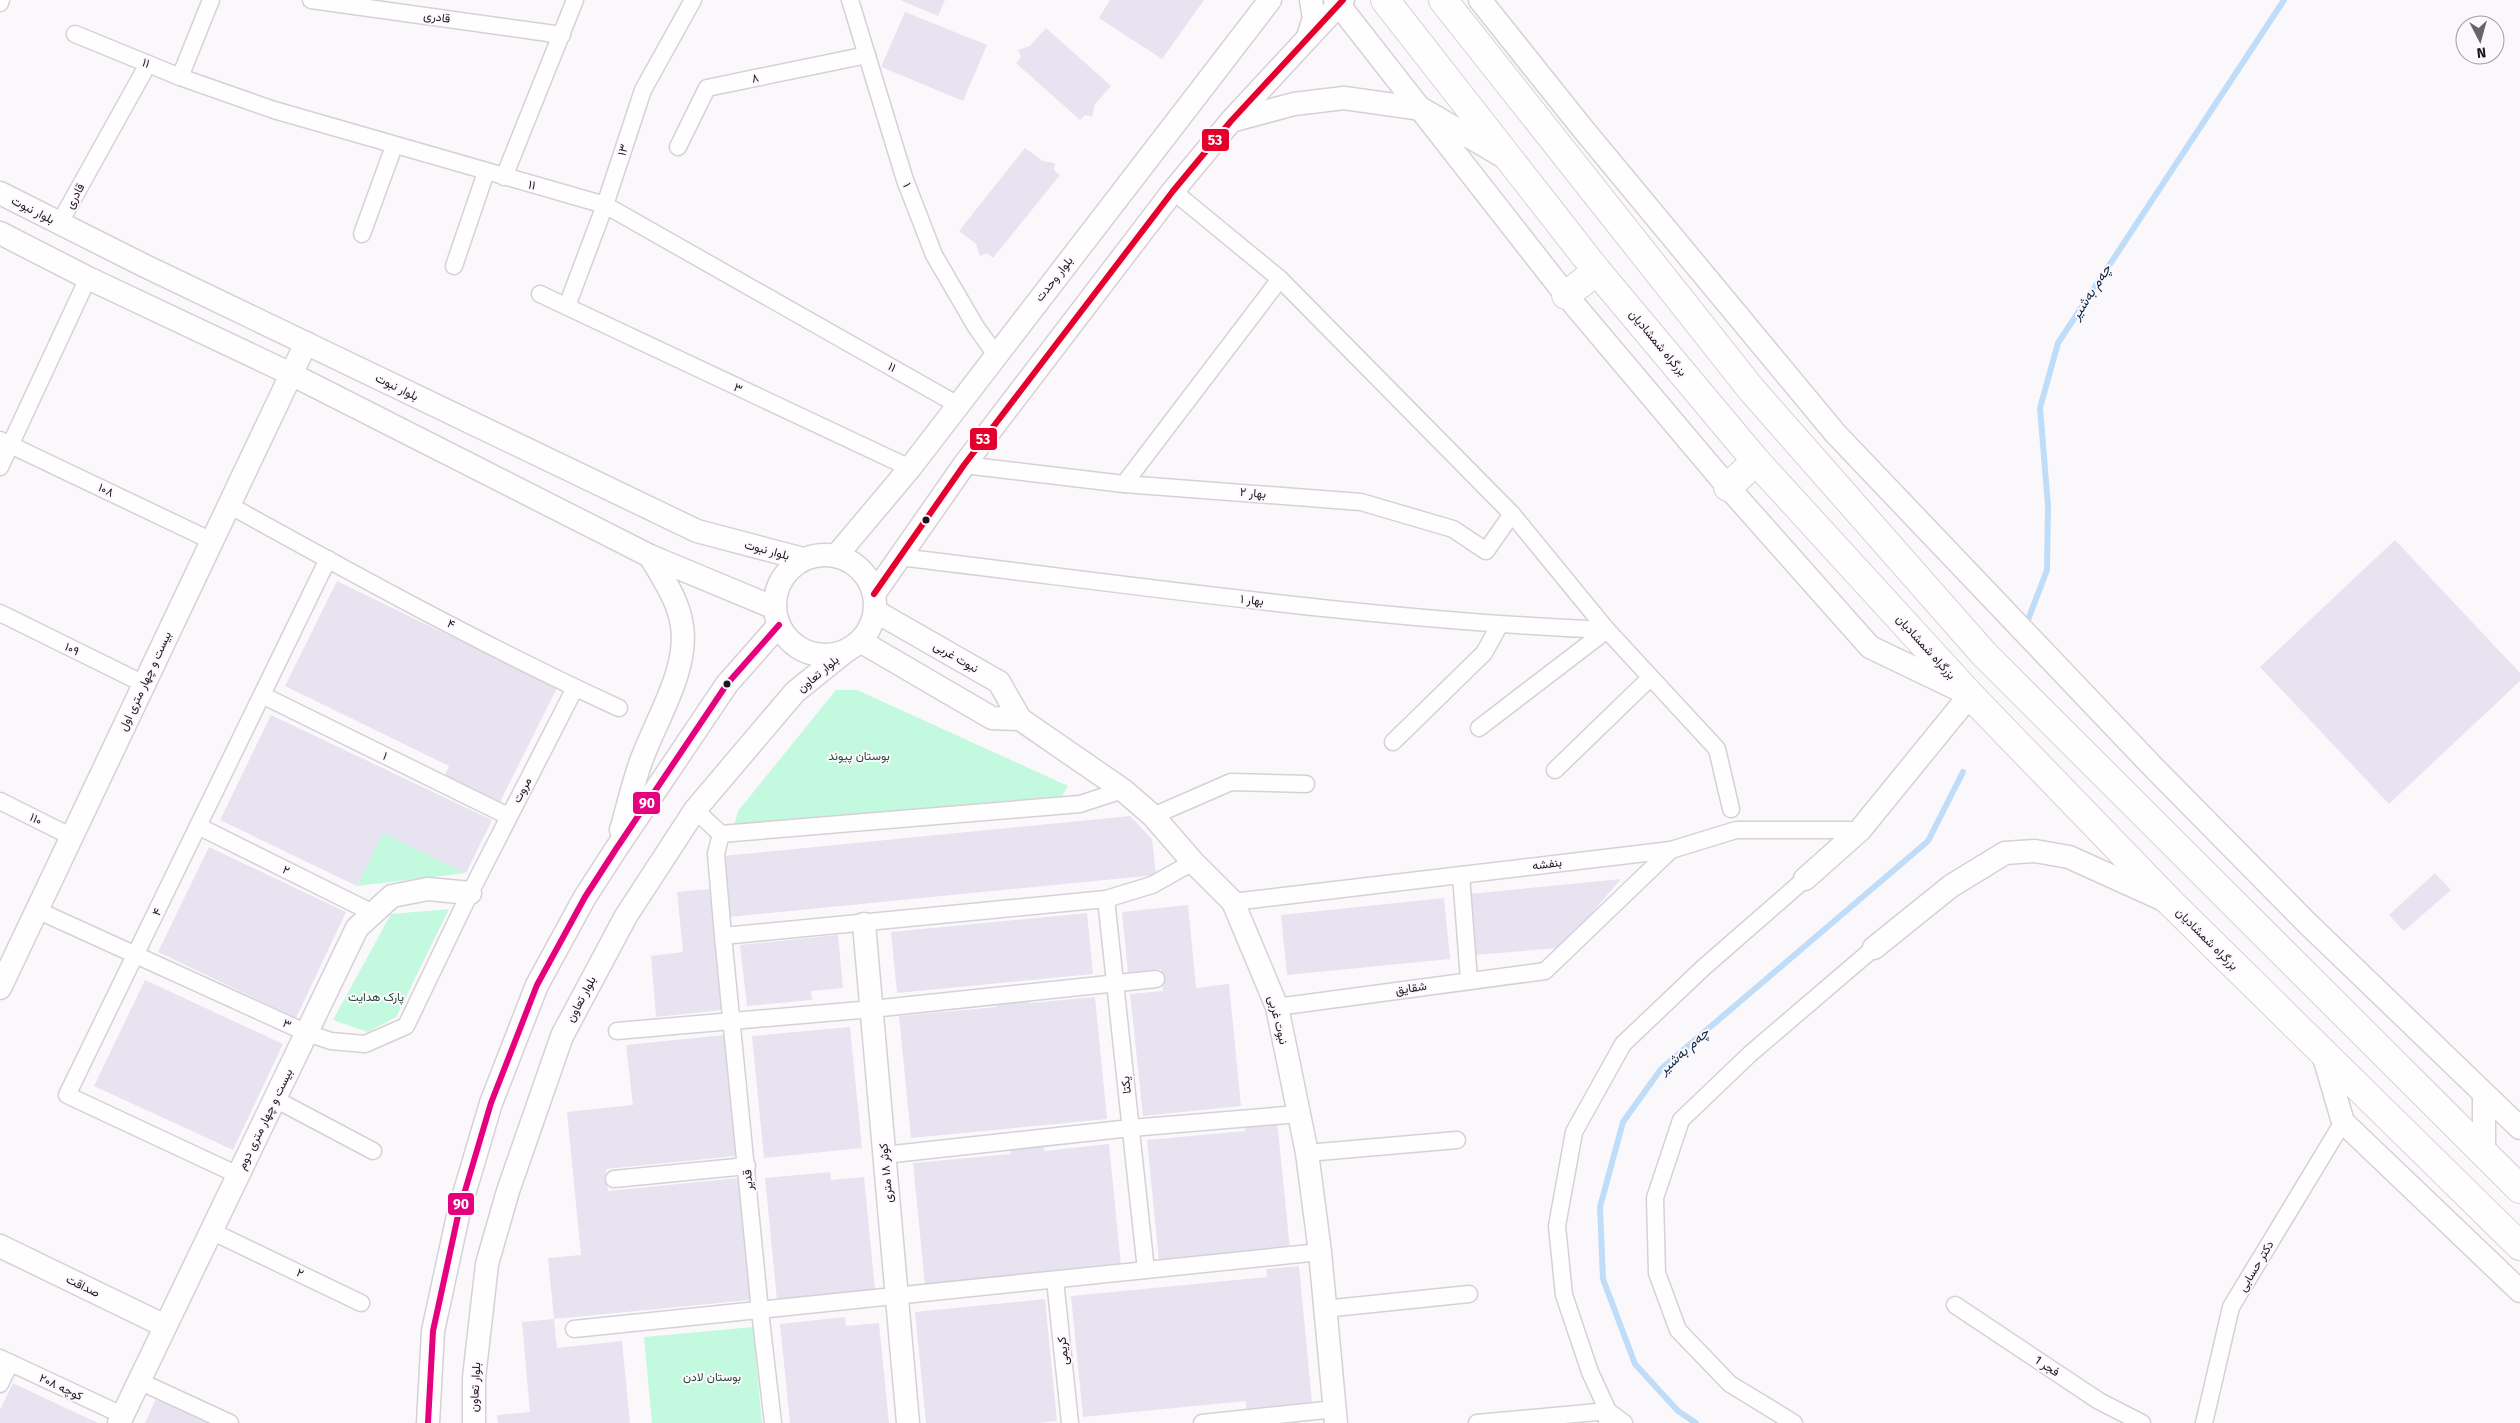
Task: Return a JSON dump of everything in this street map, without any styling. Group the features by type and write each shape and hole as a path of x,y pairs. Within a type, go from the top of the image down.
{"highway":[{"name":"بزرگراه شمشادیان","path":"1385,0 1597,271 1756,461 1970,695 2172,904 2520,1246"},
{"path":"1443,0 1751,389 1984,654 2520,1190"},
{"path":"1566,295 1597,271"},
{"path":"1728,487 1756,461"}],"main road":[{"name":"بلوار وحدت","path":"836,556 910,468 1270,0"},
{"path":"1308,37 1314,18 1311,0"},
{"path":"1480,0 1583,130 1836,433 2156,770 2308,923 2520,1128"},
{"path":"875,602 870,580 861,569 849,560 819,554 803,559 785,574 775,596 777,616 787,638 799,648 814,654 830,655 853,646 870,627 875,602 899,557 964,465 1173,191 1231,121 1339,2 1566,295 1728,487 1870,647 1970,695 1860,830 1805,879"},
{"path":"1231,121 1294,104 1344,98 1422,109 1508,159"},
{"name":"بلوار نبوت","path":"0,193 59,224 697,531 803,559"},
{"path":"0,233 88,278 290,374 650,556 777,616"},
{"name":"بیست و چهار متری اول","path":"2,978 72,837 306,343"},
{"path":"616,849 639,766 672,689 681,652 682,626 671,595 650,556"},
{"name":"نبوت غربی","path":"875,602 999,682 1020,719 1123,790 1153,816 1233,902 1277,1007 1307,1153 1320,1252 1335,1416"},
{"path":"428,1423 433,1331 459,1211 491,1103 537,985 585,897 616,849 727,684 777,616"},
{"path":"853,646 992,718 1020,719"},
{"name":"بلوار تعاون","path":"474,1423 474,1378 487,1264 508,1191 562,1036 626,916 695,810 795,692 853,646"},
{"path":"1874,948 1951,886 2005,853 2036,850 2069,857 2172,904"},
{"name":"بیست و چهار متری دوم","path":"120,1419 358,928 392,896 428,889 470,893"},
{"name":"کوثر ۱۸ متری","path":"864,924 908,1423"},
{"path":"2324,1054 2343,1122 2520,1291"},
{"path":"2484,1094 2484,1155"},
{"name":"صداقت","path":"0,1246 165,1326"}],"street":[{"path":"180,77 212,0"},
{"name":"قادری","path":"311,0 562,34"},
{"path":"504,177 575,0"},
{"name":"۱۳","path":"567,306 606,205 643,90 693,0"},
{"name":"۱","path":"850,0 905,180 934,255 976,327 996,355"},
{"name":"۱۱","path":"75,34 180,77 274,110 394,146 606,205 958,404"},
{"name":"۸","path":"678,147 707,88 867,55"},
{"name":"قادری","path":"59,224 148,64"},
{"path":"362,234 394,146"},
{"path":"454,266 486,172"},
{"path":"1173,191 1280,279 1512,514 1607,630 1717,749 1731,809"},
{"path":"0,467 5,442 88,278"},
{"path":"1124,484 1280,279"},
{"name":"۳","path":"540,294 910,468"},
{"name":"۱۰۸","path":"5,442 212,541"},
{"name":"بهار ۲","path":"964,465 1124,484 1361,502 1454,530 1486,551 1512,514"},
{"name":"۴","path":"229,505 328,560 575,688 619,708"},
{"name":"بهار ۱","path":"899,557 1194,594 1499,626 1607,630"},
{"name":"۴","path":"238,1175 67,1095 328,560"},
{"name":"۱۰۹","path":"0,613 144,684"},
{"path":"1393,742 1484,653 1499,626"},
{"path":"1479,728 1607,630"},
{"path":"1555,770 1650,678"},
{"name":"مروت","path":"470,893 575,688"},
{"name":"۱","path":"262,695 508,816"},
{"path":"1153,816 1231,782 1306,784"},
{"path":"695,810 721,834 1080,804 1123,790"},
{"name":"۱۱۰","path":"0,801 72,837"},
{"name":"۲","path":"198,826 374,913"},
{"name":"بنفشه","path":"1233,902 1671,850 1736,830 1860,830"},
{"name":"قدیر","path":"721,834 716,854 722,936 773,1423"},
{"name":"شقایق","path":"1277,1007 1545,971 1671,850"},
{"path":"722,936 1106,900 1152,885 1194,862"},
{"path":"1461,875 1470,980"},
{"path":"1607,1417 1564,1295 1558,1226 1574,1132 1623,1044 1703,968 1805,879"},
{"name":"۳","path":"37,910 307,1033 331,1041 364,1044 406,1026 470,893"},
{"name":"یکتا","path":"1106,900 1146,1270"},
{"path":"1794,1423 1730,1384 1678,1330 1657,1273 1656,1198 1681,1120 1750,1054 1874,948"},
{"path":"617,1031 872,1009 1156,979"},
{"path":"275,1099 373,1151"},
{"path":"884,1155 1131,1128 1298,1114"},
{"name":"دکتر حسابی","path":"2204,1423 2230,1307 2343,1122"},
{"path":"1307,1153 1457,1140"},
{"path":"614,1179 747,1166"},
{"name":"۲","path":"211,1231 361,1303"},
{"path":"574,1330 1320,1252"},
{"name":"کریمی","path":"1055,1280 1070,1423"},
{"path":"1324,1309 1469,1294"},
{"name":"فجر 1","path":"1955,1305 2099,1401 2142,1423"},
{"path":"0,1384 5,1360"},
{"name":"کوچه ۲۰۸","path":"5,1360 120,1419"},
{"path":"139,1381 230,1423"},
{"path":"1202,1423 1335,1416"},
{"path":"1477,1423 1607,1417 1624,1423"}],"green space":[{"name":"بوستان پیوند","path":"836,690 857,690 1068,786 1062,796 734,826 738,811"},
{"path":"383,833 466,873 357,886"},
{"name":"پارک‌ هدایت","path":"449,909 396,1017 368,1032 333,1020 391,914"},
{"name":"بوستان لادن","path":"753,1327 762,1423 652,1423 644,1337"}],"building":[{"path":"900,0 945,0 938,16"},
{"path":"1110,0 1204,0 1162,59 1099,18"},
{"path":"905,12 987,45 963,101 881,67"},
{"path":"1046,28 1111,86 1095,104 1092,117 1085,115 1080,120 1016,63 1021,57 1018,50 1030,46"},
{"path":"1025,148 1043,161 1055,163 1054,170 1060,175 993,258 987,253 980,256 976,244 959,231"},
{"path":"2395,540 2520,673 2520,681 2389,804 2260,667"},
{"path":"337,581 557,688 500,802 445,775 449,766 285,686"},
{"path":"271,715 492,820 466,873 383,833 357,886 220,820"},
{"path":"1130,816 1152,839 1156,875 729,917 723,856"},
{"path":"209,847 346,912 296,1018 158,952"},
{"path":"2435,873 2451,890 2404,931 2389,915"},
{"path":"1621,879 1571,937 1557,948 1475,955 1469,894"},
{"path":"710,889 722,1010 656,1017 651,956 683,952 677,892"},
{"path":"1444,898 1450,959 1287,975 1281,915"},
{"path":"1188,905 1196,988 1229,984 1241,1106 1143,1116 1130,994 1163,991 1161,969 1128,973 1122,912"},
{"path":"1087,913 1093,974 897,993 891,932"},
{"path":"838,935 843,988 811,991 812,1000 747,1006 740,945"},
{"path":"145,980 283,1044 233,1150 94,1086"},
{"path":"1029,996 1030,1003 1095,997 1107,1119 911,1138 899,1016 997,1007 996,999"},
{"path":"850,1027 862,1148 764,1158 752,1036"},
{"path":"724,1035 736,1156 606,1169 608,1191 738,1178 750,1300 554,1319 548,1258 581,1255 567,1112 633,1105 626,1045"},
{"path":"1277,1120 1290,1249 1159,1262 1147,1140 1245,1131 1244,1123"},
{"path":"1043,1142 1044,1151 1109,1144 1121,1266 925,1285 913,1163 1011,1154 1010,1146"},
{"path":"830,1172 831,1180 864,1177 875,1290 777,1300 765,1178"},
{"path":"1299,1266 1312,1403 1246,1409 1246,1401 1083,1417 1071,1296 1267,1277 1266,1269"},
{"path":"1045,1299 1057,1421 1037,1423 926,1423 915,1312"},
{"path":"845,1317 846,1326 879,1323 889,1423 790,1423 780,1324"},
{"path":"554,1319 557,1348 622,1341 630,1423 498,1423 497,1415 530,1412 522,1322"},
{"path":"13,1383 98,1423 0,1423 0,1410"},
{"path":"156,1399 187,1413 210,1423 145,1423"}],"waterway":[{"name":"چەم بەشیر","path":"2026,625 2047,570 2048,506 2040,408 2058,343 2284,0"},
{"name":"چەم بەشیر","path":"1696,1423 1678,1411 1635,1364 1603,1279 1600,1207 1623,1122 1661,1069 1928,841 1963,772"}],"transit line":[{"name":"53","path":"874,594 964,465 1173,191 1231,121 1343,0"},
{"name":"90","path":"428,1423 433,1331 459,1211 491,1103 537,985 585,897 616,849 727,684 779,625"}]}
